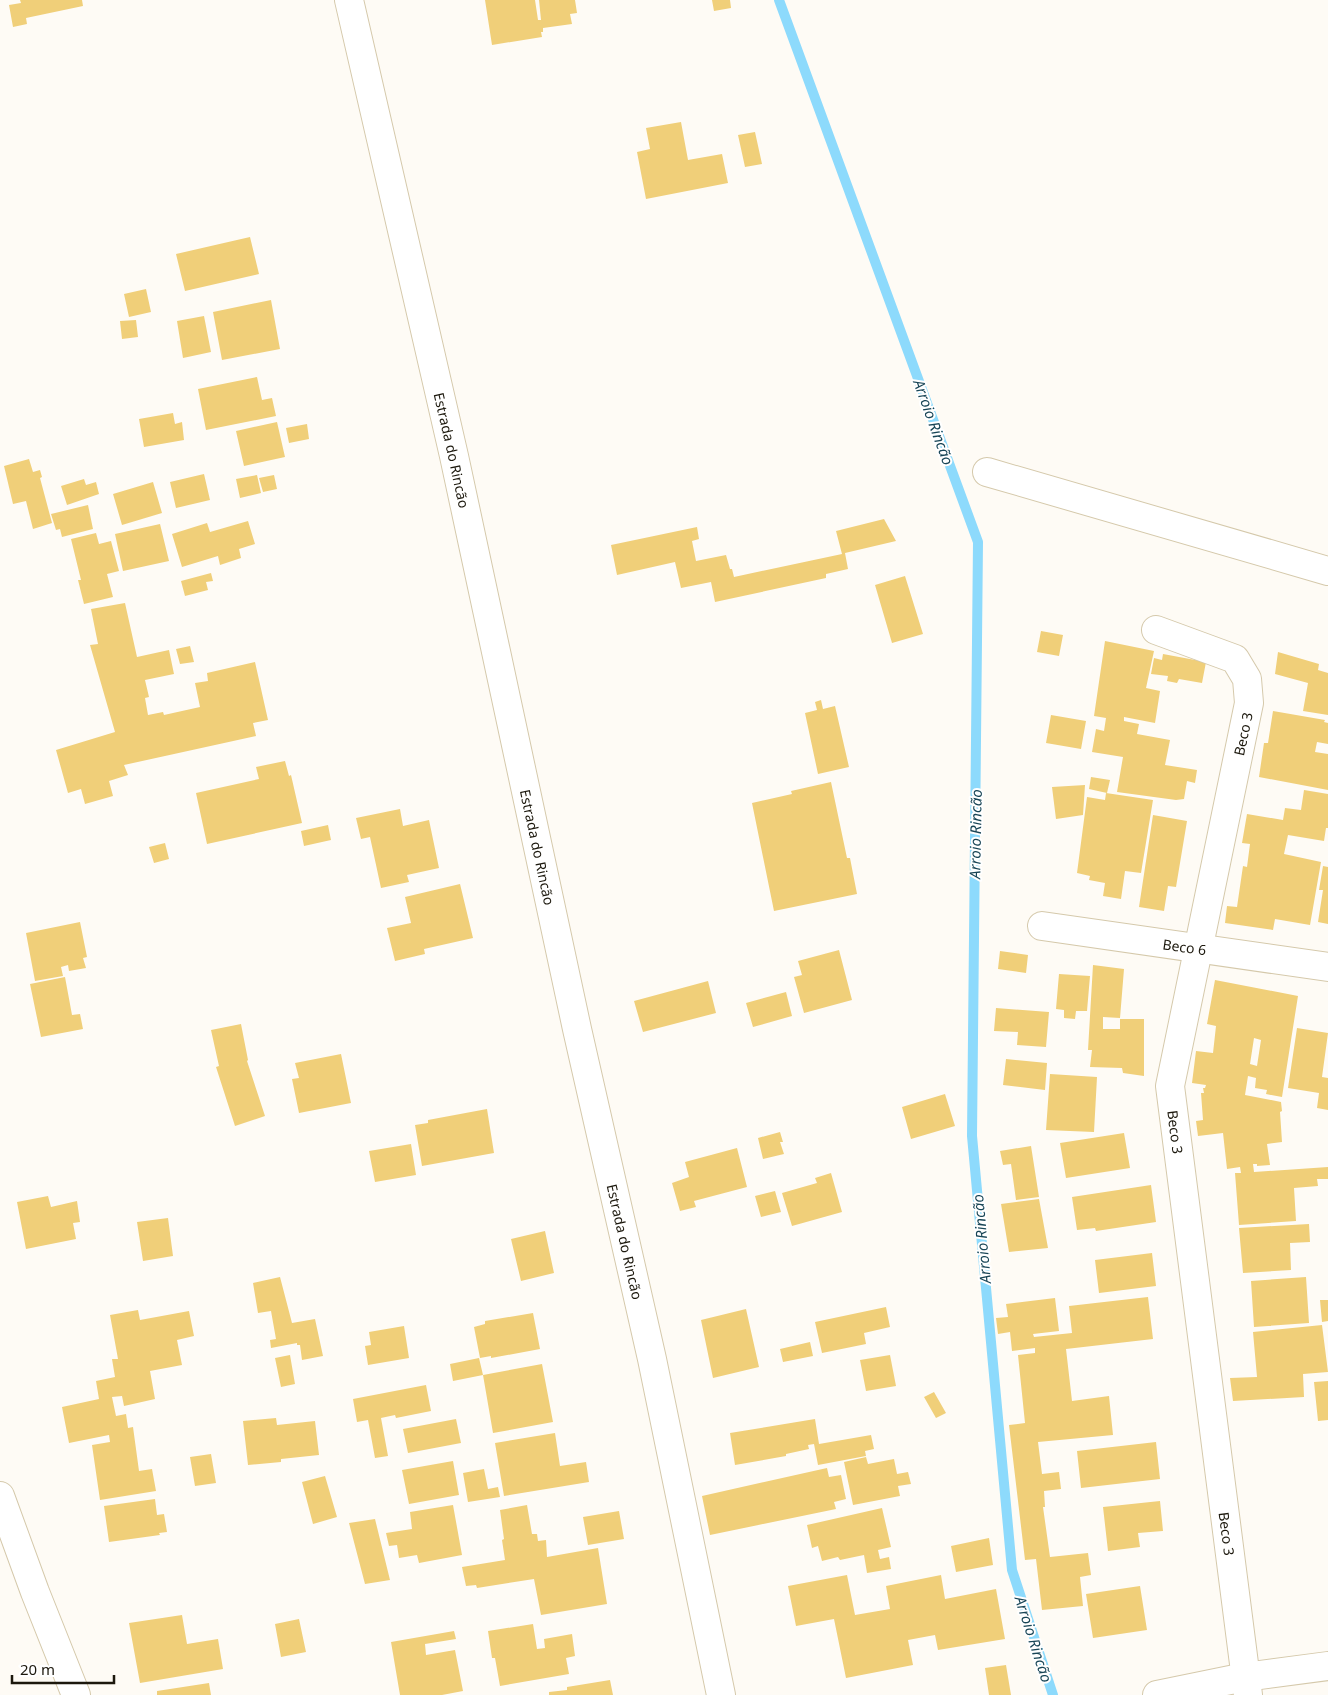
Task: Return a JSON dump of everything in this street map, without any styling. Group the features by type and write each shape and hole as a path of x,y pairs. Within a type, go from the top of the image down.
{"street":[{"name":"Estrada do Rincão","path":"349,0 454,456 577,1029 652,1359 721,1695"},
{"path":"987,472 1328,571"},
{"name":"Beco 3","path":"1156,630 1235,660 1247,679 1249,702 1170,1086 1247,1686"},
{"name":"Beco 6","path":"1042,926 1328,967"},
{"path":"0,1496 35,1592 76,1695"},
{"path":"1157,1695 1247,1686 1328,1666"}],"building":[{"path":"20,0 82,0 83,6 26,18 27,24 13,27 9,5 21,3"},
{"path":"485,0 535,0 538,20 541,20 539,0 575,0 577,13 570,14 572,24 543,28 543,32 541,32 542,37 492,45"},
{"path":"712,0 730,0 731,8 714,11"},
{"path":"681,122 688,160 722,154 728,183 646,199 637,152 650,149 646,128"},
{"path":"755,132 762,164 745,167 738,135"},
{"path":"250,237 259,274 185,291 176,254"},
{"path":"146,289 151,312 129,317 124,294"},
{"path":"271,300 280,349 222,360 213,312"},
{"path":"204,316 211,352 183,358 177,321"},
{"path":"136,320 138,337 122,339 120,321"},
{"path":"257,377 262,400 272,398 276,416 206,430 198,389"},
{"path":"173,413 175,424 182,422 184,440 144,447 139,419"},
{"path":"277,422 285,457 244,466 236,431"},
{"path":"307,424 309,439 289,443 286,428"},
{"path":"29,459 33,472 40,470 42,477 40,478 52,523 33,529 26,501 13,504 4,466"},
{"path":"204,474 210,500 176,508 170,482"},
{"path":"257,475 261,493 240,498 236,479"},
{"path":"274,475 277,489 263,492 259,478"},
{"path":"84,479 86,485 96,482 99,494 67,505 61,486"},
{"path":"153,482 162,513 122,525 113,494"},
{"path":"88,505 93,529 62,537 60,529 56,530 51,514"},
{"path":"884,519 896,541 845,553 848,569 826,574 826,578 715,602 711,582 681,588 675,562 617,575 611,545 697,527 699,539 692,541 696,561 726,555 734,577 842,554 836,531"},
{"path":"248,521 255,544 239,549 241,558 220,565 218,556 182,567 172,534 207,523 210,532"},
{"path":"160,524 169,561 123,571 115,534"},
{"path":"96,533 99,544 111,541 119,571 107,574 113,597 84,604 78,580 81,580 71,539"},
{"path":"211,573 213,581 206,582 208,590 185,596 181,581"},
{"path":"905,576 923,634 892,643 875,585"},
{"path":"125,603 137,657 169,650 174,674 145,680 149,697 145,698 148,715 163,712 164,715 200,707 195,683 208,681 207,673 255,662 268,720 253,723 256,736 124,765 128,775 109,781 113,796 85,804 81,789 68,793 56,750 115,732 90,645 98,644 91,609"},
{"path":"1041,631 1063,635 1059,656 1037,652"},
{"path":"1105,641 1154,651 1146,688 1160,691 1155,723 1124,717 1124,721 1139,724 1137,734 1170,740 1165,765 1197,770 1195,783 1187,781 1184,799 1176,800 1117,792 1123,757 1092,752 1096,729 1104,731 1106,718 1094,716"},
{"path":"190,646 194,662 180,664 176,649"},
{"path":"1278,652 1319,664 1318,670 1328,673 1328,715 1303,711 1308,683 1275,674"},
{"path":"1163,654 1206,662 1202,683 1179,679 1177,683 1167,681 1168,676 1151,674 1154,658 1162,660"},
{"path":"821,700 823,709 835,706 849,767 818,774 805,713 817,710 815,702"},
{"path":"1273,711 1325,720 1324,722 1328,723 1328,744 1317,742 1315,752 1328,754 1328,790 1259,777 1264,743 1268,743"},
{"path":"1051,715 1086,721 1081,749 1046,743"},
{"path":"285,761 289,776 291,775 302,823 207,844 196,793 259,779 256,767"},
{"path":"1091,777 1110,780 1107,793 1089,789"},
{"path":"831,782 847,858 850,858 857,894 774,911 752,803 792,794 791,791"},
{"path":"1085,785 1083,815 1056,819 1052,787"},
{"path":"1304,790 1328,794 1328,828 1326,828 1324,841 1288,835 1284,854 1321,862 1310,925 1275,919 1273,930 1225,923 1227,906 1237,907 1243,866 1247,867 1250,844 1242,843 1247,814 1283,820 1285,808 1301,810"},
{"path":"1106,793 1153,800 1141,873 1125,871 1121,899 1103,896 1105,883 1089,880 1090,876 1077,873 1087,797 1105,800"},
{"path":"400,809 403,826 429,820 439,868 407,875 409,882 381,888 370,837 361,839 356,818"},
{"path":"1153,815 1187,821 1176,887 1168,886 1164,911 1139,907"},
{"path":"328,825 331,840 304,846 301,831"},
{"path":"165,843 169,859 154,863 149,847"},
{"path":"1323,866 1328,867 1328,924 1318,922 1323,890 1319,890"},
{"path":"460,884 473,938 424,949 425,954 395,961 387,928 411,923 405,897"},
{"path":"80,922 87,957 83,958 86,968 69,971 68,965 61,967 63,976 35,981 26,933"},
{"path":"839,950 852,1000 804,1013 794,977 802,975 798,961"},
{"path":"1000,951 1028,955 1026,973 998,969"},
{"path":"1093,965 1124,969 1120,1018 1103,1017 1103,1029 1120,1029 1120,1019 1144,1019 1144,1076 1123,1073 1122,1068 1090,1067 1092,1050 1088,1050"},
{"path":"1059,974 1090,976 1087,1011 1076,1011 1075,1019 1064,1018 1064,1010 1056,1009"},
{"path":"65,977 72,1015 80,1014 83,1029 41,1037 30,984"},
{"path":"1215,980 1298,996 1282,1097 1266,1094 1267,1090 1255,1088 1256,1078 1248,1076 1245,1095 1281,1102 1282,1142 1267,1144 1270,1165 1257,1166 1257,1164 1253,1164 1254,1172 1328,1167 1328,1179 1317,1179 1318,1186 1294,1188 1296,1221 1239,1225 1235,1173 1241,1173 1240,1167 1227,1169 1223,1133 1198,1136 1196,1121 1203,1120 1201,1093 1204,1093 1203,1088 1206,1085 1192,1083 1196,1051 1213,1053 1216,1026 1207,1024","holes":["1254,1038 1261,1040 1257,1066 1250,1064"]},
{"path":"708,981 716,1013 643,1032 634,1001"},
{"path":"786,992 792,1016 753,1027 746,1003"},
{"path":"996,1008 1049,1012 1046,1047 1017,1045 1018,1032 994,1031"},
{"path":"241,1024 247,1061 265,1116 235,1126 216,1067 219,1066 211,1030"},
{"path":"1297,1028 1328,1033 1322,1077 1328,1078 1328,1110 1317,1108 1319,1093 1288,1088"},
{"path":"341,1054 351,1103 299,1113 292,1079 299,1078 295,1063"},
{"path":"1006,1059 1047,1063 1045,1090 1003,1085"},
{"path":"1050,1074 1097,1077 1094,1132 1046,1130"},
{"path":"945,1094 955,1126 911,1139 902,1107"},
{"path":"487,1109 494,1153 422,1166 415,1125 428,1123 428,1120"},
{"path":"780,1132 783,1142 780,1142 784,1154 763,1159 758,1138"},
{"path":"1124,1133 1130,1168 1066,1178 1060,1143"},
{"path":"411,1144 416,1175 375,1182 369,1151"},
{"path":"1031,1146 1039,1197 1016,1200 1011,1164 1003,1165 1000,1151"},
{"path":"737,1148 747,1187 694,1201 696,1207 680,1211 672,1183 689,1177 685,1162"},
{"path":"831,1173 842,1212 792,1226 782,1193 817,1183 815,1178"},
{"path":"1151,1185 1156,1222 1096,1231 1095,1228 1077,1230 1072,1197"},
{"path":"775,1191 781,1212 761,1217 755,1196"},
{"path":"48,1196 51,1207 77,1201 80,1222 73,1223 76,1239 26,1249 17,1202"},
{"path":"1039,1199 1048,1248 1009,1252 1001,1204"},
{"path":"168,1218 173,1256 143,1261 137,1222"},
{"path":"1309,1224 1310,1242 1290,1243 1291,1270 1243,1273 1239,1228"},
{"path":"545,1231 554,1273 521,1281 511,1239"},
{"path":"1152,1253 1156,1286 1099,1293 1095,1260"},
{"path":"280,1277 292,1323 315,1319 323,1356 302,1360 300,1345 297,1345 297,1343 271,1348 270,1340 276,1339 271,1311 258,1313 253,1283"},
{"path":"1306,1277 1309,1323 1254,1327 1251,1281"},
{"path":"1148,1297 1153,1339 1066,1349 1072,1401 1109,1396 1113,1435 1038,1442 1042,1474 1059,1472 1061,1489 1044,1491 1045,1507 1043,1507 1050,1557 1088,1553 1091,1575 1080,1577 1083,1606 1042,1610 1036,1559 1025,1560 1009,1425 1025,1423 1018,1355 1035,1353 1035,1348 1012,1351 1010,1332 998,1334 996,1318 1008,1317 1006,1304 1055,1298 1059,1331 1033,1334 1034,1337 1072,1333 1069,1306"},
{"path":"1320,1300 1328,1300 1328,1321 1322,1322"},
{"path":"886,1307 890,1327 864,1333 866,1344 822,1353 815,1322"},
{"path":"746,1309 759,1367 713,1378 701,1320"},
{"path":"138,1310 140,1320 189,1311 194,1336 177,1340 182,1365 150,1371 155,1399 124,1406 122,1396 112,1397 116,1416 126,1414 128,1428 133,1427 139,1471 152,1469 156,1491 100,1500 92,1445 110,1442 109,1435 69,1443 62,1407 99,1399 96,1381 115,1377 112,1359 118,1359 110,1315"},
{"path":"533,1313 540,1349 491,1358 491,1356 480,1358 474,1327 485,1324 485,1321"},
{"path":"1322,1325 1328,1372 1303,1374 1304,1397 1233,1401 1230,1378 1257,1377 1253,1332"},
{"path":"404,1326 409,1358 368,1365 365,1346 371,1345 369,1332"},
{"path":"810,1342 813,1356 783,1362 780,1349"},
{"path":"290,1355 295,1384 281,1387 275,1358"},
{"path":"890,1355 896,1386 866,1391 860,1360"},
{"path":"479,1358 483,1375 453,1381 450,1364"},
{"path":"542,1364 553,1422 493,1433 483,1375"},
{"path":"1328,1381 1328,1420 1318,1421 1314,1382"},
{"path":"426,1385 431,1411 396,1418 395,1415 381,1418 388,1456 375,1458 368,1420 357,1422 353,1399"},
{"path":"934,1392 946,1413 936,1418 924,1397"},
{"path":"276,1418 277,1425 315,1421 319,1455 281,1459 281,1462 248,1465 243,1421"},
{"path":"456,1419 461,1443 408,1453 403,1429"},
{"path":"815,1419 819,1444 871,1435 874,1449 865,1451 866,1456 818,1465 814,1444 808,1445 809,1449 786,1454 786,1456 735,1465 730,1433"},
{"path":"555,1433 560,1466 586,1462 589,1482 504,1496 495,1443"},
{"path":"1156,1442 1160,1479 1081,1488 1077,1451"},
{"path":"211,1454 216,1483 195,1486 190,1457"},
{"path":"866,1457 868,1464 894,1459 897,1474 908,1472 911,1484 898,1486 900,1496 853,1505 844,1462"},
{"path":"453,1461 459,1495 409,1504 402,1470"},
{"path":"827,1468 829,1477 841,1475 846,1499 834,1502 836,1509 710,1535 702,1496"},
{"path":"484,1469 488,1489 498,1487 500,1497 468,1502 463,1473"},
{"path":"325,1476 337,1517 313,1524 302,1482"},
{"path":"155,1499 157,1515 164,1514 167,1532 159,1533 160,1535 109,1542 104,1506"},
{"path":"1160,1501 1163,1531 1138,1533 1140,1547 1108,1551 1103,1507"},
{"path":"453,1505 462,1555 419,1563 417,1555 399,1558 397,1545 389,1546 386,1533 412,1529 410,1512"},
{"path":"527,1505 532,1534 537,1534 538,1541 546,1540 547,1557 598,1548 607,1604 541,1615 534,1579 477,1588 476,1585 466,1586 462,1567 505,1560 500,1510"},
{"path":"882,1508 891,1547 878,1550 880,1559 889,1557 891,1569 867,1573 864,1555 840,1560 838,1557 822,1561 818,1546 812,1548 807,1525"},
{"path":"619,1511 624,1539 588,1545 583,1517"},
{"path":"375,1519 390,1580 365,1584 349,1523"},
{"path":"989,1538 993,1565 956,1572 951,1546"},
{"path":"847,1575 855,1615 890,1609 886,1586 941,1575 945,1599 996,1589 1005,1639 938,1650 935,1635 908,1640 913,1665 846,1678 834,1619 796,1626 788,1586"},
{"path":"1140,1586 1147,1630 1093,1638 1086,1594"},
{"path":"182,1615 187,1644 218,1639 223,1669 140,1683 129,1623"},
{"path":"299,1619 306,1652 281,1657 275,1624"},
{"path":"533,1624 537,1649 545,1648 544,1639 572,1634 575,1656 566,1658 569,1674 500,1686 495,1658 492,1658 488,1631"},
{"path":"454,1631 456,1639 425,1644 426,1655 455,1650 463,1691 442,1695 400,1695 391,1642"},
{"path":"1006,1665 1011,1695 989,1695 985,1668"},
{"path":"610,1680 613,1695 549,1695 549,1692 567,1690 567,1687"},
{"path":"209,1683 211,1695 157,1695 157,1691"}],"waterway":[{"name":"Arroio Rincão","path":"779,0 978,542 972,1136 1012,1570 1053,1695"}]}
